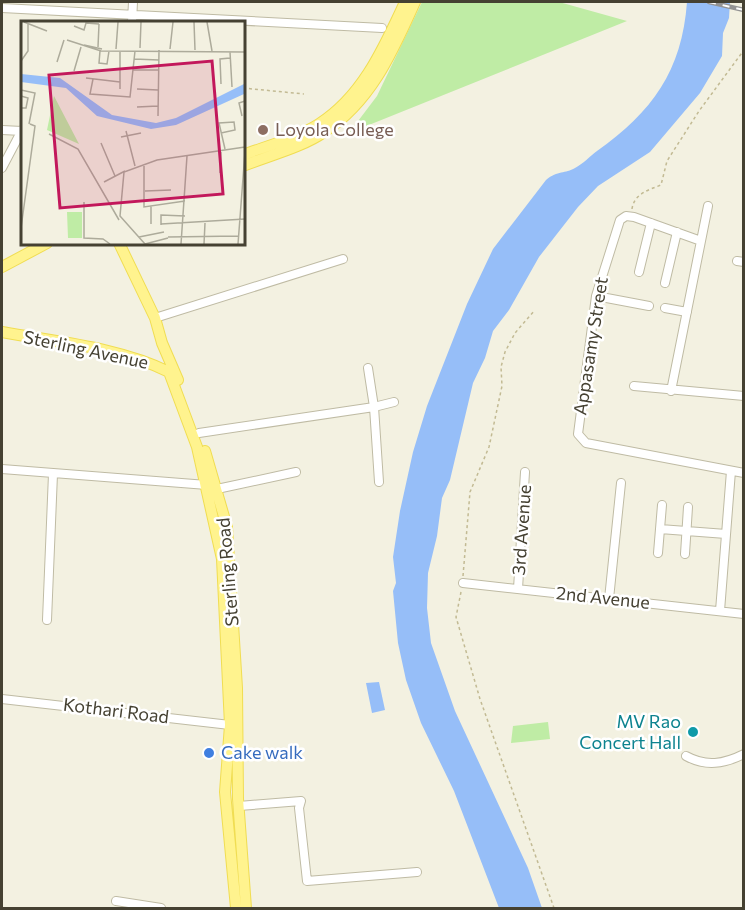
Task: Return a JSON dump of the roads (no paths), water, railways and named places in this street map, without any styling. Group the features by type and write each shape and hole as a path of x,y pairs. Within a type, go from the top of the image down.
{"main road":[{"path":"244,166 323,133 328,123 352,97 387,41 405,2"},
{"path":"244,156 328,123 360,104 395,46 415,2"},
{"path":"2,267 45,244"},
{"name":"Sterling Road","path":"126,248 199,433 212,487 222,559 230,725 225,792 236,909"},
{"name":"Sterling Avenue","path":"2,332 152,364 169,372"},
{"path":"131,359 151,357 158,352 162,344"},
{"name":"Sterling Road","path":"169,372 227,527 237,688 239,806 246,909"}],"street":[{"path":"132,20 133,2"},
{"path":"2,8 163,21"},
{"path":"244,24 382,28"},
{"path":"2,130 21,131"},
{"path":"2,168 21,133"},
{"path":"671,391 708,206"},
{"name":"Appasamy Street","path":"651,223 631,217 620,220 596,296 578,434 586,443 744,473"},
{"path":"639,272 651,223 701,241"},
{"path":"665,283 677,232"},
{"path":"155,318 343,259"},
{"path":"596,296 649,306"},
{"path":"665,308 687,312"},
{"path":"368,368 374,408 379,482"},
{"path":"634,386 744,396"},
{"path":"199,433 374,408 394,402"},
{"path":"2,469 212,487 296,472"},
{"path":"720,611 731,471"},
{"name":"3rd Avenue","path":"518,589 525,472"},
{"path":"47,620 53,474"},
{"path":"609,599 621,483"},
{"path":"658,553 662,505"},
{"path":"685,554 688,507"},
{"path":"660,529 726,534"},
{"name":"2nd Avenue","path":"463,583 744,614"},
{"name":"Kothari Road","path":"2,699 230,725"},
{"path":"686,756 707,764 732,760 744,754"},
{"path":"239,806 301,801 299,808 306,881 417,872"},
{"path":"116,902 161,909"}],"water":[{"path":"687,2 730,2 729,18 723,33 722,56 700,93 650,152 598,186 578,207 539,257 509,310 493,331 485,358 473,383 450,480 442,498 437,536 428,573 427,608 431,643 455,711 528,868 542,908 499,908 454,791 421,723 406,680 398,643 393,591 396,583 393,557 400,511 413,452 427,406 467,304 493,249 546,180 581,164 634,121 648,105 661,88 679,49"},
{"path":"379,682 385,710 372,713 366,683"}],"railway":[{"path":"709,2 744,10"}],"place":[{"name":"Loyola College","path":"263,130"},
{"name":"MV Rao Concert Hall","path":"693,732"},
{"name":"Cake walk","path":"209,753"}]}
